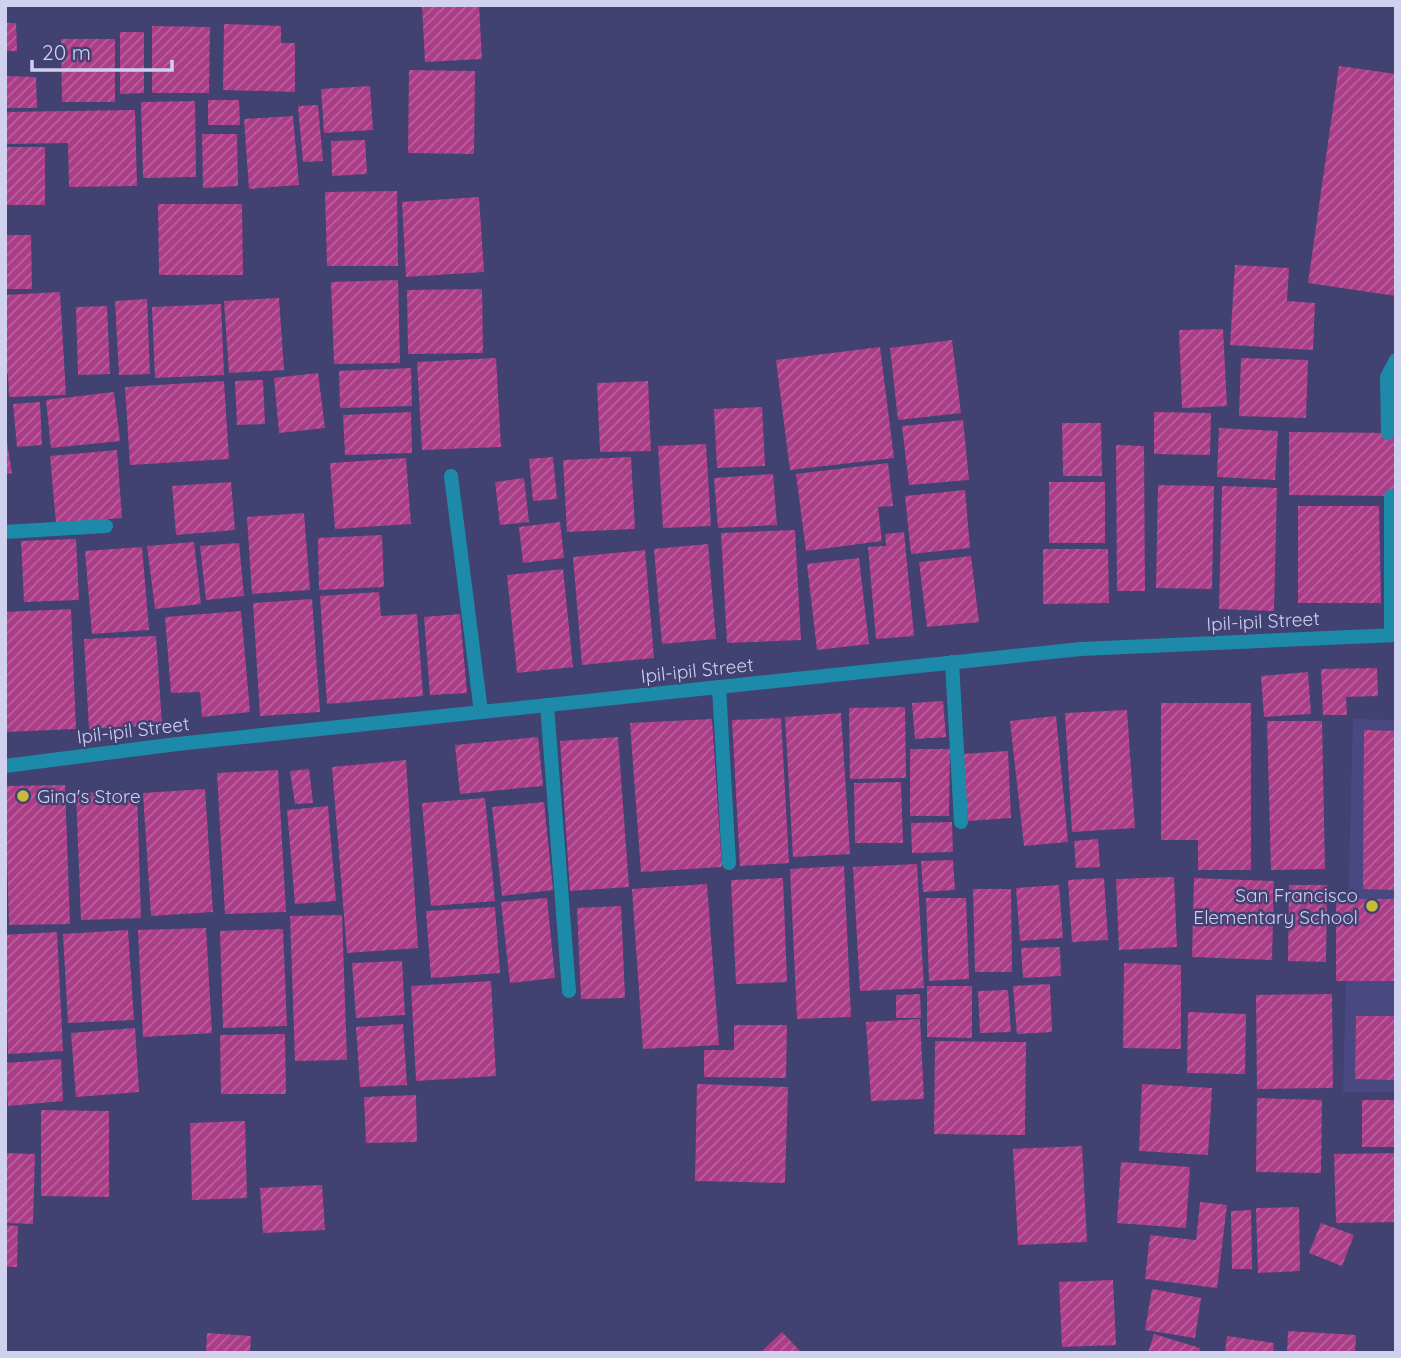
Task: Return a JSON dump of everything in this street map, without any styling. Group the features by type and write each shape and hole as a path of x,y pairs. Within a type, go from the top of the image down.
{"street":[{"path":"1388,433 1387,377 1396,360"},
{"path":"451,476 481,712"},
{"path":"1391,496 1393,635"},
{"path":"5,532 106,526"},
{"name":"Ipil-ipil Street","path":"5,766 177,744 1081,649 1393,635"},
{"path":"952,662 961,822"},
{"path":"719,687 729,863"},
{"path":"547,705 569,990"}],"shaded area":[{"name":"San Francisco Elementary School","path":"1353,719 1396,720 1396,1092 1343,1092"}],"building":[{"path":"422,5 479,5 482,59 425,62"},
{"path":"5,23 16,23 17,51 5,51"},
{"path":"224,24 281,26 281,43 295,43 295,92 223,90"},
{"path":"152,26 210,27 209,93 152,93"},
{"path":"120,32 144,32 144,93 120,94"},
{"path":"61,39 115,39 115,102 62,102"},
{"path":"1339,66 1396,74 1396,296 1308,283"},
{"path":"409,70 475,71 474,154 408,153"},
{"path":"5,76 36,77 37,108 5,108"},
{"path":"370,86 373,130 324,133 321,89"},
{"path":"208,100 239,100 240,125 208,125"},
{"path":"195,101 196,177 143,178 141,102"},
{"path":"318,105 323,161 303,162 298,106"},
{"path":"135,110 137,186 69,187 68,143 5,144 5,112"},
{"path":"293,116 299,185 249,189 244,119"},
{"path":"202,134 237,134 238,186 203,188"},
{"path":"365,140 367,174 332,176 331,141"},
{"path":"5,147 45,147 45,205 5,205"},
{"path":"397,191 398,266 327,266 325,192"},
{"path":"479,197 484,272 406,277 402,202"},
{"path":"158,204 242,204 243,275 159,275"},
{"path":"5,235 31,235 32,289 5,289"},
{"path":"1235,265 1289,268 1287,301 1315,303 1313,350 1230,345"},
{"path":"398,280 400,363 334,364 331,282"},
{"path":"482,289 483,353 408,354 407,290"},
{"path":"60,292 66,395 9,397 8,374 5,374 5,295"},
{"path":"279,298 284,370 229,373 224,301"},
{"path":"147,299 150,374 119,375 115,301"},
{"path":"221,304 224,375 155,378 152,307"},
{"path":"107,306 110,374 78,375 76,307"},
{"path":"1223,329 1227,406 1182,408 1179,330"},
{"path":"952,340 961,413 898,420 890,348"},
{"path":"880,347 894,458 790,470 776,360"},
{"path":"496,358 501,447 422,450 417,362"},
{"path":"1241,358 1308,360 1306,418 1239,416"},
{"path":"411,368 412,406 340,408 339,371"},
{"path":"318,373 325,428 279,433 274,378"},
{"path":"263,380 265,424 237,425 235,381"},
{"path":"224,381 229,459 130,465 125,387"},
{"path":"648,381 651,451 600,452 597,383"},
{"path":"114,392 120,441 51,448 46,400"},
{"path":"40,402 42,445 17,447 13,404"},
{"path":"762,407 765,466 717,468 714,409"},
{"path":"411,412 412,453 345,455 343,415"},
{"path":"1154,412 1211,413 1210,455 1154,454"},
{"path":"963,420 969,480 909,485 902,426"},
{"path":"1062,423 1101,423 1102,476 1063,476"},
{"path":"1219,428 1278,431 1275,480 1217,477"},
{"path":"5,431 12,473 5,474"},
{"path":"1289,432 1396,433 1396,496 1289,495"},
{"path":"706,444 711,526 663,528 658,446"},
{"path":"1116,445 1144,446 1145,591 1117,591"},
{"path":"117,450 122,518 56,523 50,456"},
{"path":"553,457 557,499 533,501 529,459"},
{"path":"631,457 635,529 567,532 563,460"},
{"path":"406,458 411,524 335,529 330,463"},
{"path":"888,463 893,506 878,507 882,541 806,551 796,474"},
{"path":"773,474 777,525 718,528 714,478"},
{"path":"524,478 529,522 500,525 495,482"},
{"path":"231,482 235,530 176,535 172,486"},
{"path":"1049,482 1105,482 1105,543 1049,543"},
{"path":"1158,485 1214,486 1212,589 1156,588"},
{"path":"1222,486 1277,488 1274,611 1219,609"},
{"path":"965,490 970,548 911,554 905,496"},
{"path":"1298,506 1379,506 1381,603 1298,603"},
{"path":"304,513 310,590 252,594 247,517"},
{"path":"560,522 564,558 523,563 519,527"},
{"path":"795,530 801,640 727,643 721,533"},
{"path":"904,532 914,636 876,639 868,547 886,546 885,534"},
{"path":"382,535 384,587 319,590 318,538"},
{"path":"76,539 79,600 24,602 21,541"},
{"path":"194,542 201,604 155,609 147,546"},
{"path":"239,543 244,596 206,600 200,546"},
{"path":"708,544 716,639 662,644 654,549"},
{"path":"142,547 149,630 92,634 85,551"},
{"path":"1043,549 1108,549 1109,603 1043,604"},
{"path":"645,550 654,658 582,665 573,557"},
{"path":"971,556 979,622 927,627 919,562"},
{"path":"859,558 869,644 817,650 807,564"},
{"path":"563,569 573,667 517,673 507,575"},
{"path":"379,592 381,616 417,614 423,696 327,704 320,596"},
{"path":"312,599 320,712 260,716 253,603"},
{"path":"71,609 76,729 5,732 5,612"},
{"path":"241,611 250,712 202,717 200,692 171,693 165,617"},
{"path":"460,614 467,693 430,695 424,617"},
{"path":"156,636 162,725 89,729 84,639"},
{"path":"1377,668 1378,696 1346,697 1347,715 1323,715 1321,669"},
{"path":"1308,672 1311,714 1264,717 1261,676"},
{"path":"943,701 946,737 915,739 912,703"},
{"path":"1161,703 1251,703 1251,870 1198,870 1198,840 1161,840"},
{"path":"905,707 906,778 850,779 849,708"},
{"path":"1127,710 1135,828 1072,832 1065,713"},
{"path":"841,713 850,854 793,857 785,717"},
{"path":"1056,716 1068,842 1024,846 1010,721"},
{"path":"781,718 789,863 740,866 732,720"},
{"path":"712,719 722,867 641,872 630,723"},
{"path":"1267,721 1322,721 1325,869 1271,870"},
{"path":"1364,730 1396,731 1396,890 1363,889"},
{"path":"538,737 543,786 460,794 455,745"},
{"path":"618,737 629,887 570,891 560,741"},
{"path":"910,749 950,749 949,816 910,816"},
{"path":"1008,751 1011,818 968,821 963,754"},
{"path":"406,760 418,948 347,953 332,767"},
{"path":"309,769 313,803 295,804 290,771"},
{"path":"278,770 286,912 225,914 217,773"},
{"path":"901,782 903,843 855,843 854,783"},
{"path":"65,785 70,924 9,925 5,786"},
{"path":"205,789 213,912 151,916 143,793"},
{"path":"137,791 141,918 81,920 76,793"},
{"path":"485,798 495,901 431,906 422,803"},
{"path":"544,802 553,890 502,896 492,807"},
{"path":"328,806 336,901 295,904 287,810"},
{"path":"952,822 953,852 912,853 911,823"},
{"path":"1098,839 1100,867 1076,868 1074,841"},
{"path":"953,860 955,890 923,892 921,861"},
{"path":"917,864 924,988 860,991 853,867"},
{"path":"844,866 851,1017 797,1019 790,869"},
{"path":"1174,877 1177,947 1119,950 1116,879"},
{"path":"783,878 787,982 736,984 731,880"},
{"path":"1104,878 1108,940 1072,942 1068,880"},
{"path":"1194,878 1274,881 1272,960 1192,957"},
{"path":"707,884 719,1045 643,1049 632,889"},
{"path":"1059,885 1063,938 1020,941 1016,888"},
{"path":"1289,885 1327,885 1326,962 1288,961"},
{"path":"973,889 1011,889 1012,972 975,972"},
{"path":"547,898 555,978 510,983 501,902"},
{"path":"926,898 966,898 969,979 929,981"},
{"path":"1336,899 1396,899 1396,981 1336,981"},
{"path":"621,906 625,998 581,999 577,908"},
{"path":"495,907 500,973 431,978 426,911"},
{"path":"342,915 347,1060 295,1061 290,916"},
{"path":"206,928 212,1033 143,1037 138,930"},
{"path":"283,929 287,1026 223,1028 220,931"},
{"path":"128,930 134,1020 68,1023 63,934"},
{"path":"57,932 63,1051 8,1054 5,935"},
{"path":"1060,947 1061,976 1023,978 1021,948"},
{"path":"402,961 405,1015 356,1018 352,963"},
{"path":"1124,963 1181,965 1181,1049 1123,1048"},
{"path":"491,981 496,1076 416,1081 411,986"},
{"path":"1050,984 1052,1032 1017,1034 1013,986"},
{"path":"927,986 972,986 972,1038 927,1037"},
{"path":"1008,990 1011,1032 980,1033 978,991"},
{"path":"920,994 921,1018 896,1018 896,995"},
{"path":"1332,994 1333,1088 1257,1089 1256,995"},
{"path":"1188,1012 1246,1014 1245,1074 1187,1073"},
{"path":"1356,1016 1396,1016 1396,1080 1355,1079"},
{"path":"920,1019 924,1099 871,1101 866,1022"},
{"path":"403,1024 407,1085 360,1087 356,1027"},
{"path":"734,1025 787,1025 786,1078 704,1077 704,1050 734,1050"},
{"path":"135,1028 139,1092 76,1097 71,1033"},
{"path":"285,1034 286,1094 221,1094 220,1035"},
{"path":"935,1041 1026,1042 1025,1135 934,1134"},
{"path":"61,1059 63,1101 8,1106 5,1063"},
{"path":"697,1084 788,1087 785,1183 695,1181"},
{"path":"1142,1084 1212,1088 1208,1155 1139,1151"},
{"path":"416,1095 417,1142 366,1143 364,1097"},
{"path":"1257,1098 1322,1100 1321,1173 1256,1172"},
{"path":"1362,1100 1396,1100 1396,1147 1362,1147"},
{"path":"41,1110 109,1111 109,1197 41,1196"},
{"path":"245,1121 247,1198 192,1200 190,1123"},
{"path":"1082,1146 1087,1242 1018,1245 1013,1149"},
{"path":"5,1153 35,1154 33,1224 5,1223"},
{"path":"1396,1153 1396,1222 1336,1223 1334,1154"},
{"path":"1121,1162 1190,1167 1186,1228 1117,1223"},
{"path":"322,1185 325,1230 263,1233 260,1188"},
{"path":"1200,1202 1227,1205 1217,1288 1145,1279 1150,1235 1196,1240"},
{"path":"1299,1207 1300,1271 1258,1273 1256,1208"},
{"path":"1251,1210 1252,1269 1232,1269 1231,1211"},
{"path":"1321,1223 1354,1235 1342,1266 1309,1253"},
{"path":"5,1225 18,1226 17,1267 5,1267"},
{"path":"1113,1280 1116,1345 1062,1347 1059,1282"},
{"path":"1152,1289 1201,1298 1195,1338 1145,1330"},
{"path":"1288,1331 1356,1335 1355,1353 1287,1353"},
{"path":"782,1332 800,1351 798,1353 760,1353"},
{"path":"207,1333 251,1336 250,1353 206,1353"},
{"path":"1154,1334 1200,1348 1199,1353 1148,1353"},
{"path":"1227,1336 1274,1343 1273,1353 1225,1353"}],"place":[{"name":"Gina's Store","path":"23,796"},
{"name":"San Francisco Elementary School","path":"1372,906"}]}
